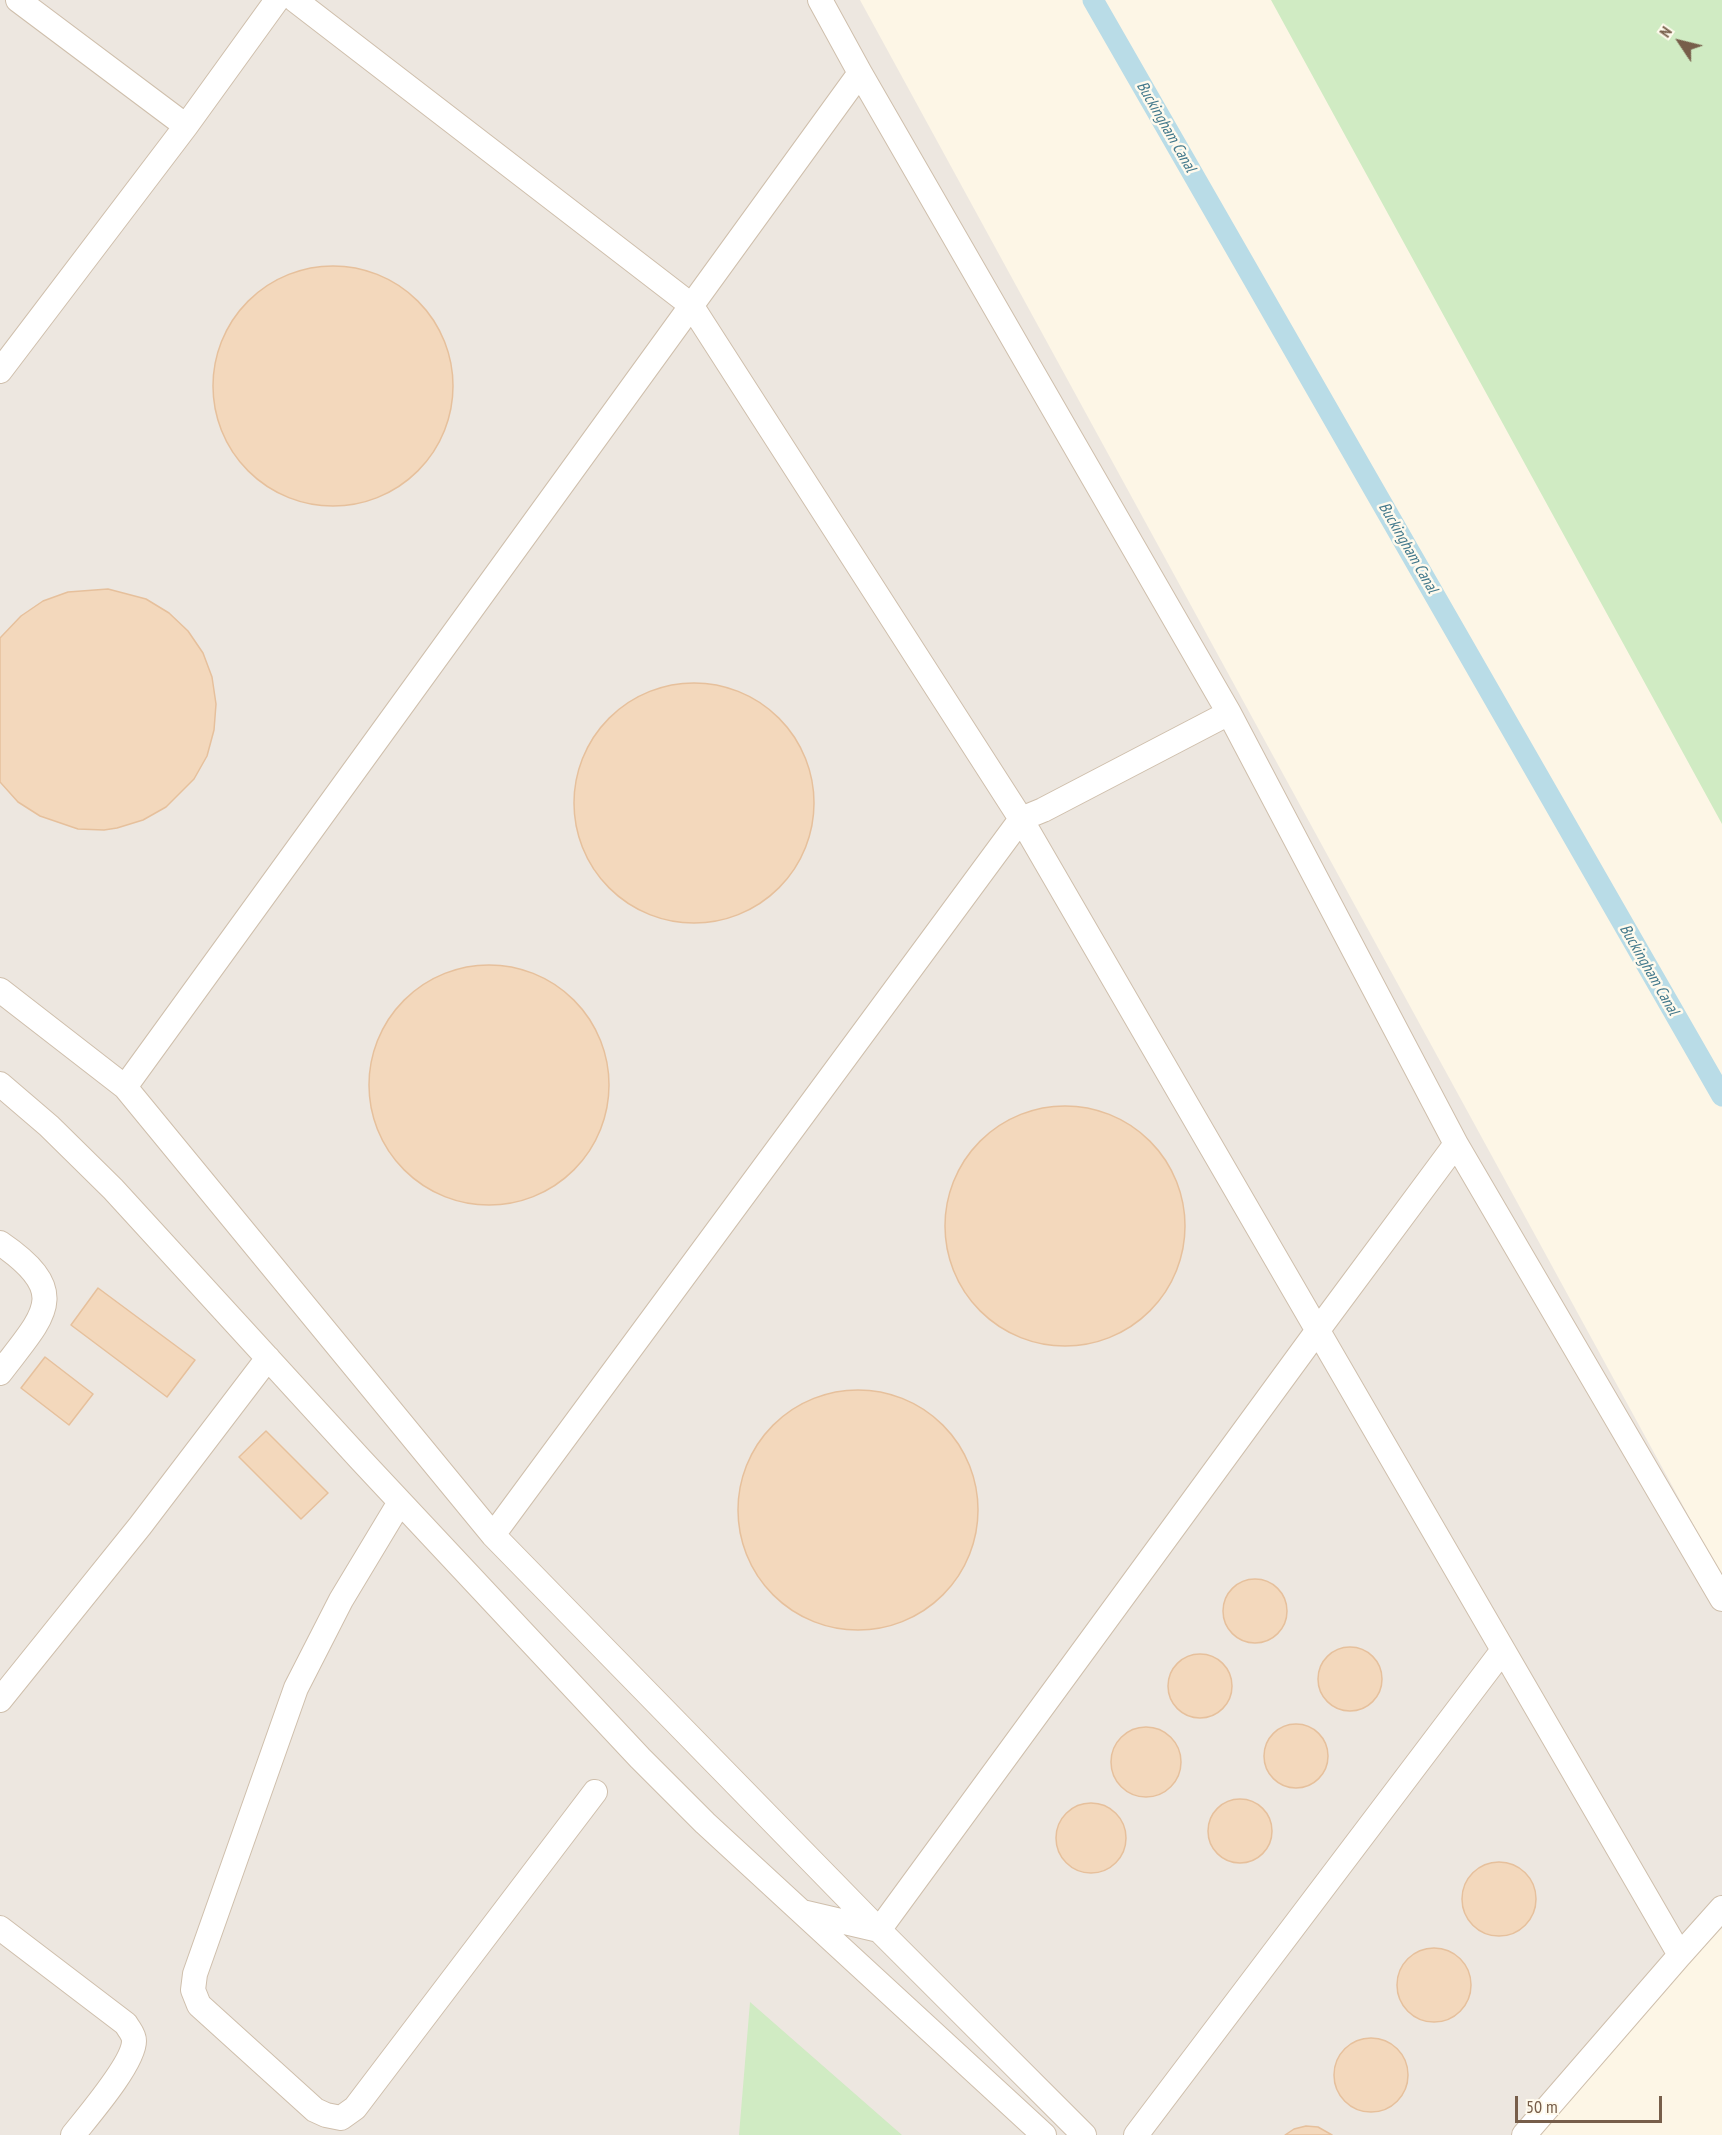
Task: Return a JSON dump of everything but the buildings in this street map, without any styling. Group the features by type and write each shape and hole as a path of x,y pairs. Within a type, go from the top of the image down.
{"lane":[{"path":"18,0 186,126"},
{"path":"0,371 186,126 277,0"},
{"path":"295,0 691,305 1021,819 1680,1955"},
{"path":"820,0 1229,713 1456,1144 1722,1599"},
{"path":"125,1087 860,73"},
{"path":"493,1535 1021,819 1043,810 1229,713"},
{"path":"0,990 125,1087 493,1535 879,1930 1084,2135"},
{"path":"0,1084 49,1126 113,1189 400,1502 640,1758 705,1823 1044,2135"},
{"path":"879,1930 1456,1144"},
{"path":"0,1243 34,1270 43,1284 46,1300 38,1320 0,1373"},
{"path":"0,1700 140,1526 268,1358"},
{"path":"400,1502 340,1600 296,1688 195,1974 193,1990 199,2005 315,2110 341,2118 355,2108 595,1792"},
{"path":"1136,2135 1503,1650"},
{"path":"1524,2135 1722,1908"},
{"path":"802,1912 879,1930"},
{"path":"0,1928 126,2024 134,2037 133,2049 120,2072 74,2135"}],"shaded area":[{"path":"0,0 860,0 1722,1577 1722,1928 1528,2135 0,2135"}],"green space":[{"path":"1271,0 1722,0 1722,824"},
{"path":"750,2002 902,2135 739,2135"}],"waterway":[{"name":"Buckingham Canal","path":"1093,0 1722,1096"}]}
